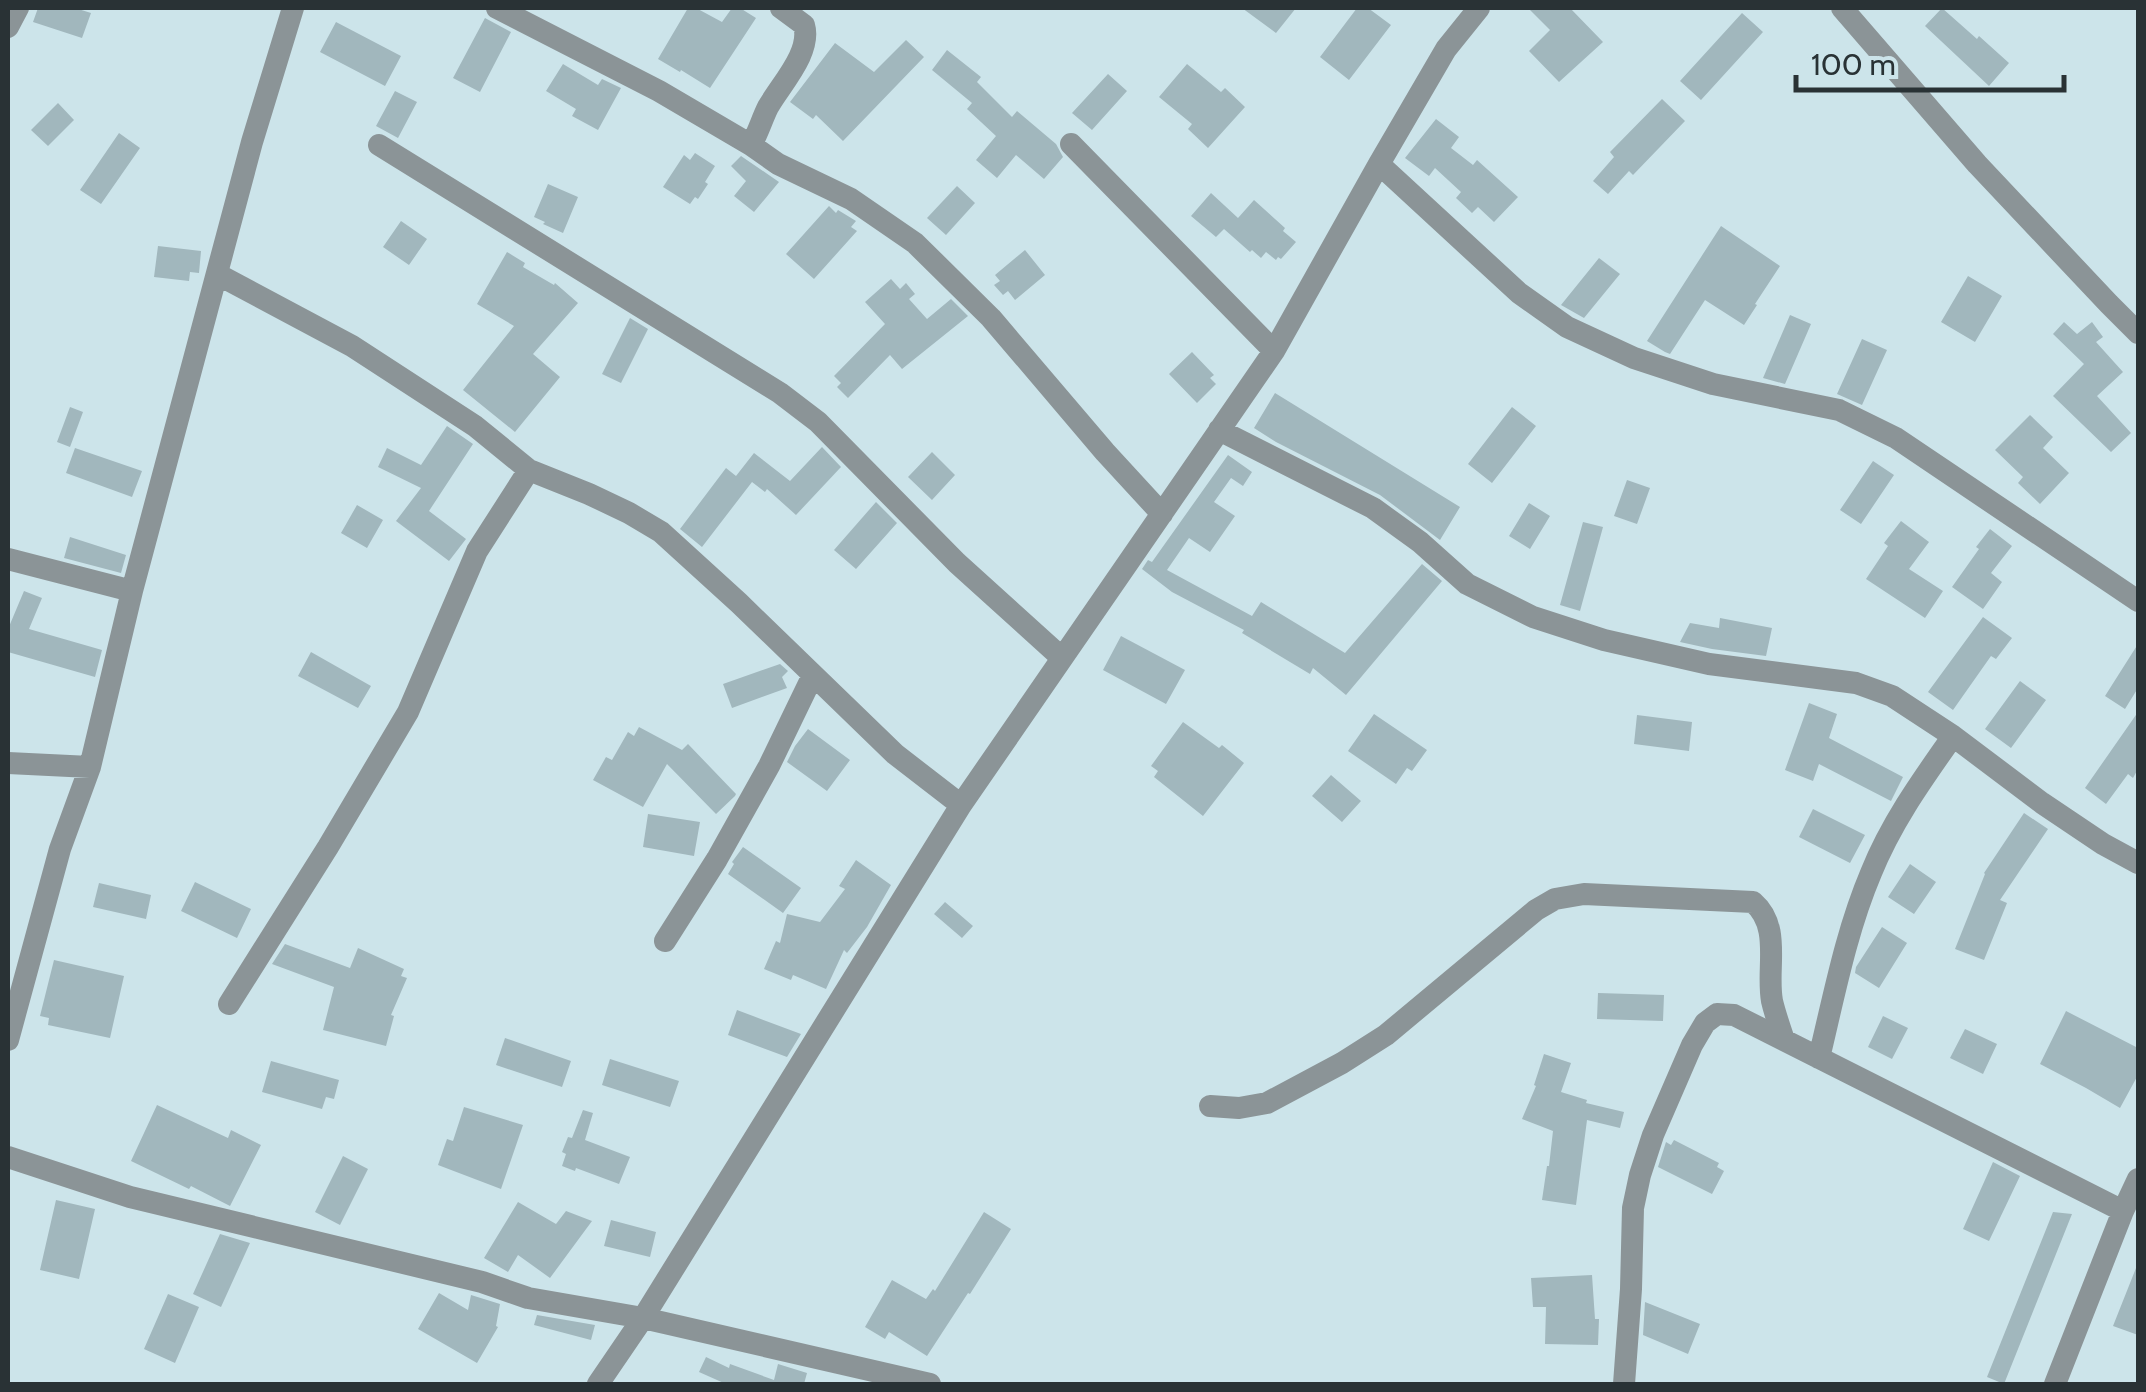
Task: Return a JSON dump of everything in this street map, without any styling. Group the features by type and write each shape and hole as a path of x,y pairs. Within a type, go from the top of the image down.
{"street":[{"path":"8,27 18,8"},
{"path":"8,1040 60,850 90,767 132,591 252,142 293,8"},
{"path":"497,8 659,91 778,164 851,199 915,243 991,318 1162,514"},
{"path":"751,146 806,38 804,25 781,8"},
{"path":"598,1384 643,1318 961,805 1274,351 1446,49 1479,8"},
{"path":"1842,8 1977,164 2138,333"},
{"path":"1071,144 1274,351"},
{"path":"379,145 780,393 818,422 957,563 1062,658"},
{"path":"1378,164 1519,293 1566,327 1634,358 1713,384 1840,410 1896,438 2138,601"},
{"path":"217,274 368,356 475,426 529,470 590,494 661,532 895,754 961,805"},
{"path":"1219,430 1373,508 1420,542 1467,584 1533,617 1604,640 1709,664 1856,683 1892,696 1954,736 2042,803 2138,862"},
{"path":"229,1004 408,712 477,551 529,470"},
{"path":"8,558 132,591"},
{"path":"665,941 769,766 814,675"},
{"path":"1819,1058 1846,947 1871,873 1906,802 1954,736"},
{"path":"8,763 90,767"},
{"path":"1210,1106 1239,1108 1267,1103 1294,1090 1386,1035 1536,910 1555,899 1584,894 1753,902 1770,925 1772,1000 1784,1040"},
{"path":"1624,1384 1633,1208 1640,1174 1692,1045 1705,1023 1717,1014 1734,1015 2123,1211"},
{"path":"8,1158 130,1197 482,1282 528,1298 643,1318 930,1384"},
{"path":"2055,1384 2138,1179"}],"building":[{"path":"38,8 75,8 91,13 82,38 33,22"},
{"path":"688,8 696,8 722,22 732,8 740,8 756,18 710,88 658,59"},
{"path":"1242,8 1296,8 1276,33"},
{"path":"1357,8 1368,8 1391,25 1349,80 1320,57"},
{"path":"1528,8 1570,8 1603,42 1559,82 1529,51 1550,30"},
{"path":"1942,8 2009,63 1989,86 1925,26"},
{"path":"1742,13 1763,32 1701,100 1680,81"},
{"path":"485,18 511,32 480,92 453,78"},
{"path":"336,22 401,56 385,86 320,52"},
{"path":"906,40 924,57 843,141 816,115 813,119 790,102 835,43 874,72"},
{"path":"947,50 981,77 977,82 1012,117 1017,111 1056,144 1063,157 1044,179 1016,155 997,178 976,160 996,136 967,109 972,103 932,70"},
{"path":"563,64 598,85 602,79 621,88 598,130 572,116 576,109 546,91"},
{"path":"1187,64 1221,92 1225,88 1245,107 1208,148 1188,129 1192,124 1159,97"},
{"path":"1108,74 1127,91 1092,130 1072,113"},
{"path":"395,91 417,102 398,138 376,126"},
{"path":"1662,99 1685,121 1633,175 1629,171 1608,194 1593,181 1614,157 1610,152"},
{"path":"58,103 74,120 48,146 31,130"},
{"path":"1436,119 1459,137 1451,148 1473,165 1477,160 1518,197 1494,222 1478,207 1472,213 1456,198 1461,192 1435,168 1429,176 1405,158"},
{"path":"119,133 140,148 101,204 80,190"},
{"path":"695,153 715,166 705,182 708,184 690,204 663,187 684,155 690,160"},
{"path":"741,156 779,182 754,212 734,196 746,181 731,166"},
{"path":"548,184 578,197 563,233 534,217"},
{"path":"957,186 975,203 946,235 927,218"},
{"path":"1211,193 1238,218 1254,200 1296,242 1276,260 1266,252 1261,258 1250,252 1224,229 1216,237 1191,216"},
{"path":"829,206 856,221 851,227 857,231 814,279 786,254"},
{"path":"401,221 427,239 409,265 383,247"},
{"path":"1721,226 1780,266 1744,325 1705,300 1670,354 1665,352 1647,341"},
{"path":"158,246 201,251 199,273 190,272 189,281 154,277"},
{"path":"1025,250 1045,275 1015,300 1008,291 1003,295 994,285 1000,281 995,275"},
{"path":"507,252 578,303 533,354 560,377 515,432 463,390 514,326 477,304"},
{"path":"1599,258 1620,274 1584,318 1561,305"},
{"path":"1968,276 2002,296 1975,342 1941,322"},
{"path":"891,279 900,289 906,283 915,294 909,299 927,319 951,299 968,316 902,369 890,355 848,398 837,387 841,383 834,376 885,324 865,302"},
{"path":"1790,315 1811,324 1785,384 1763,378"},
{"path":"630,318 648,329 621,383 602,374"},
{"path":"2064,322 2077,334 2092,322 2103,337 2096,342 2123,372 2097,396 2131,433 2111,452 2053,396 2084,364 2053,334"},
{"path":"1862,339 1887,350 1862,405 1837,394"},
{"path":"1192,352 1214,375 1210,378 1216,384 1197,403 1169,374"},
{"path":"1275,393 1460,507 1440,540 1380,495 1254,428"},
{"path":"70,407 83,412 70,447 57,442"},
{"path":"1512,407 1536,426 1492,483 1468,464"},
{"path":"2030,415 2053,437 2043,448 2069,473 2040,504 2018,483 2023,477 1995,450"},
{"path":"447,426 473,444 429,511 466,539 449,561 396,521 421,488 378,467 387,448 421,465"},
{"path":"822,447 841,467 796,515 767,489 765,492 752,482 702,547 680,529 726,468 736,476 754,453 790,481"},
{"path":"75,448 142,471 132,497 66,473"},
{"path":"932,452 955,475 932,500 908,477"},
{"path":"1228,455 1252,472 1243,486 1231,478 1214,502 1235,516 1210,552 1189,538 1167,570 1252,616 1261,602 1345,653 1422,564 1442,581 1346,695 1313,668 1310,674 1242,633 1244,630 1172,592 1142,569 1148,560 1152,562"},
{"path":"1873,461 1894,475 1861,524 1840,510"},
{"path":"1627,480 1650,488 1637,524 1614,516"},
{"path":"876,502 897,523 856,569 834,550"},
{"path":"1529,503 1550,516 1530,549 1509,536"},
{"path":"357,505 383,520 367,548 341,533"},
{"path":"1901,521 1929,542 1909,569 1943,591 1925,618 1866,579 1888,546 1884,543"},
{"path":"1583,522 1603,527 1580,611 1560,605"},
{"path":"1990,529 2012,546 1991,573 2002,582 1983,609 1952,587"},
{"path":"70,537 126,555 121,573 64,558"},
{"path":"24,591 42,598 29,629 102,650 95,677 8,652 8,629"},
{"path":"1983,617 2012,638 1996,659 1991,656 1953,710 1928,692"},
{"path":"1720,618 1772,628 1766,656 1680,642 1690,623 1719,628"},
{"path":"1121,636 1185,670 1166,704 1103,670"},
{"path":"2138,644 2138,688 2125,709 2105,696"},
{"path":"311,652 371,686 358,708 298,676"},
{"path":"780,664 788,671 782,677 787,688 732,708 723,684"},
{"path":"2020,681 2046,700 2011,748 1985,729"},
{"path":"1809,703 1837,714 1829,738 1903,777 1891,801 1819,764 1813,781 1785,770"},
{"path":"2138,712 2138,769 2133,778 2128,774 2106,804 2085,788"},
{"path":"1374,714 1427,750 1412,771 1407,768 1396,784 1348,751"},
{"path":"1637,715 1692,722 1689,751 1634,744"},
{"path":"1183,722 1244,763 1203,816 1154,777 1158,771 1151,766"},
{"path":"639,727 682,750 688,744 735,796 716,814 667,764 643,807 593,780 606,757 612,760 628,732 634,736"},
{"path":"808,729 850,760 827,791 787,762"},
{"path":"1331,775 1361,801 1342,822 1312,796"},
{"path":"1813,809 1865,835 1850,863 1799,837"},
{"path":"2024,813 2048,829 2000,900 2007,903 1984,960 1955,949 1984,873"},
{"path":"648,814 700,822 694,856 643,847"},
{"path":"743,847 801,888 783,913 728,874"},
{"path":"856,860 891,885 867,927 847,953 844,950 826,989 793,975 791,980 764,969 776,941 780,943 787,914 820,922 845,889 839,886"},
{"path":"1910,864 1936,882 1914,914 1888,897"},
{"path":"195,882 251,909 237,938 181,911"},
{"path":"99,883 151,895 146,919 93,907"},
{"path":"945,902 973,926 962,938 934,914"},
{"path":"1882,927 1907,943 1879,988 1855,973"},
{"path":"285,944 350,968 358,948 404,969 401,976 407,978 391,1015 394,1016 386,1046 323,1030 334,987 272,964"},
{"path":"54,960 124,976 110,1038 48,1025 49,1018 40,1016"},
{"path":"1598,993 1664,995 1663,1021 1597,1019"},
{"path":"737,1010 801,1034 787,1057 728,1035"},
{"path":"2066,1011 2138,1048 2138,1075 2120,1108 2040,1064"},
{"path":"1883,1016 1908,1028 1892,1059 1868,1047"},
{"path":"1965,1029 1997,1044 1983,1074 1950,1058"},
{"path":"505,1038 571,1061 562,1087 496,1065"},
{"path":"1544,1054 1571,1063 1561,1092 1624,1112 1620,1128 1587,1120 1576,1205 1542,1200 1553,1131 1522,1119"},
{"path":"610,1059 679,1081 670,1107 602,1085"},
{"path":"271,1061 339,1080 334,1099 326,1097 322,1109 262,1092"},
{"path":"157,1105 228,1138 231,1130 261,1145 230,1206 131,1161"},
{"path":"464,1107 523,1125 501,1189 438,1165 447,1139 453,1141"},
{"path":"583,1110 593,1113 585,1140 630,1157 619,1184 562,1166 566,1154 562,1152"},
{"path":"1674,1140 1719,1163 1717,1167 1724,1171 1712,1194 1658,1167 1666,1142 1671,1145"},
{"path":"343,1156 368,1169 340,1225 315,1212"},
{"path":"1993,1162 2020,1176 1989,1241 1963,1229"},
{"path":"56,1200 95,1209 79,1279 40,1270"},
{"path":"518,1202 556,1224 566,1211 592,1221 550,1278 518,1255 508,1272 484,1258"},
{"path":"984,1212 1011,1229 927,1356 889,1332 885,1339 865,1327 892,1280 926,1299 935,1291"},
{"path":"2053,1212 2072,1214 2004,1384 1987,1377"},
{"path":"611,1220 656,1232 650,1257 604,1246"},
{"path":"220,1234 250,1243 221,1307 193,1294"},
{"path":"2138,1263 2138,1335 2113,1326"},
{"path":"1592,1275 1595,1319 1599,1319 1598,1345 1545,1344 1546,1307 1533,1307 1531,1278"},
{"path":"439,1293 468,1310 471,1295 500,1304 498,1327 477,1363 418,1329"},
{"path":"168,1294 199,1307 175,1363 144,1349"},
{"path":"1645,1302 1700,1324 1688,1354 1643,1335"},
{"path":"537,1315 595,1325 591,1340 534,1325"},
{"path":"706,1357 729,1368 730,1364 774,1380 778,1364 807,1373 804,1384 726,1384 699,1372"}]}
